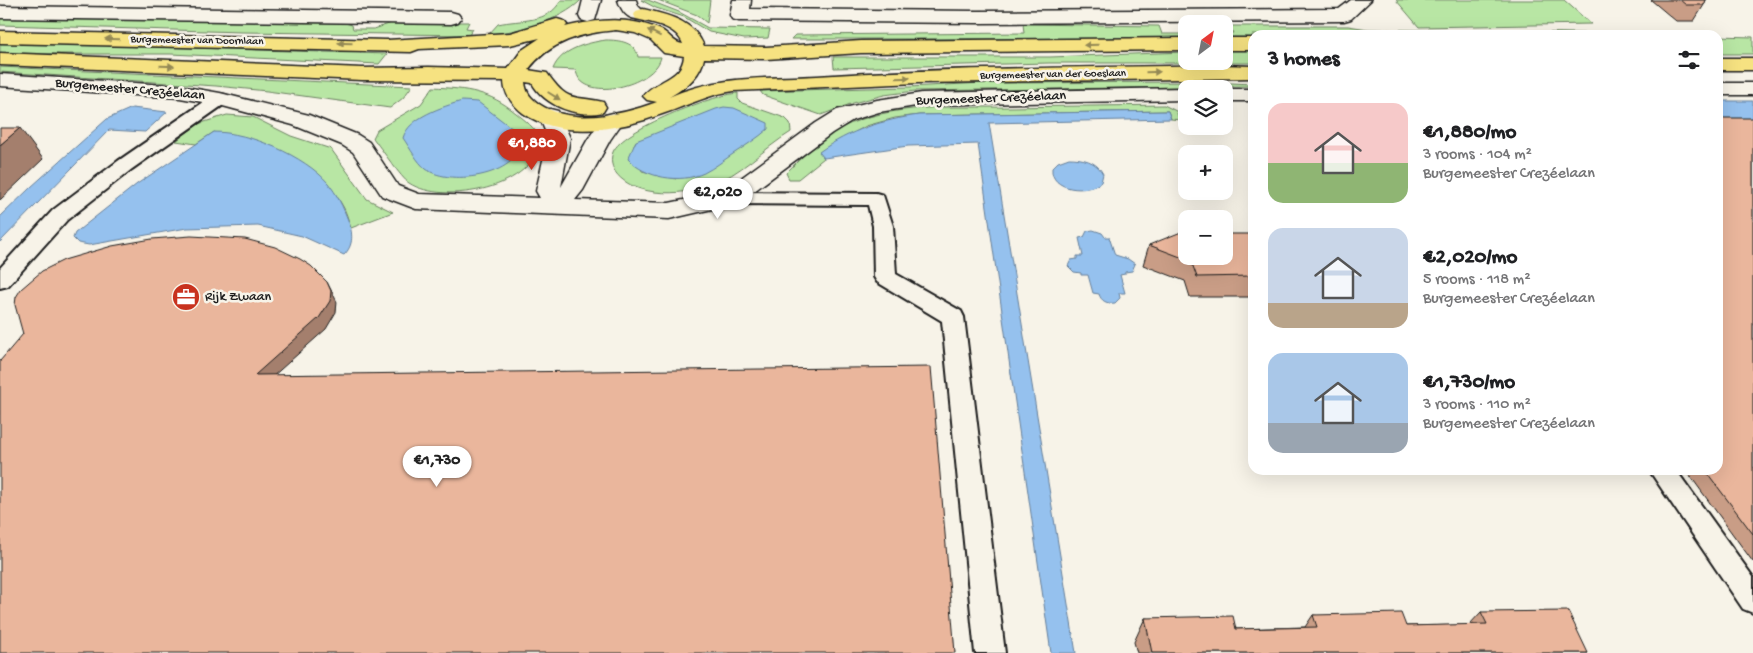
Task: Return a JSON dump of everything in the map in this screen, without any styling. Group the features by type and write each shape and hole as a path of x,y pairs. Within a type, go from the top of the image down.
{"main road":[{"path":"632,7 676,25 695,46 694,65 682,90 658,110 613,120 586,122 550,116 528,106 516,93 515,81 524,61 538,40 549,41 586,16 613,14 632,7"},
{"path":"586,16 607,25 636,26 659,35 671,49 695,46 811,52 861,48 1178,44"},
{"name":"Burgemeester van Doornlaan","path":"0,37 393,44 473,50 512,50 538,40"},
{"path":"1233,44 1248,44"},
{"name":"Burgemeester van Doornlaan","path":"0,59 362,74 416,82 502,84 540,77 543,87 548,93 571,104 604,107 630,104"},
{"path":"1723,64 1753,64"},
{"name":"Burgemeester van der Goeslaan","path":"682,90 854,79 1211,71 1248,72"},
{"path":"613,120 630,104 656,95 682,90"}],"street":[{"path":"27,12 42,0"},
{"path":"741,7 1186,8 1344,15 1362,0"},
{"path":"0,12 230,7 452,18"},
{"name":"Burgemeester Crezéelaan","path":"0,80 180,92 220,99 301,120 350,140 361,148 390,191 416,201 669,211 730,198 824,128 845,115 877,106 922,99 1178,94"},
{"path":"1723,89 1753,89"},
{"path":"1233,95 1248,95"},
{"path":"550,116 559,138 548,191 556,206 571,190 599,139 613,120"}],"lane":[{"path":"0,281 60,215 125,165 220,99"},
{"path":"730,198 876,199 883,226 885,277 953,317 990,653"},
{"path":"1666,475 1753,600"}],"green space":[{"path":"561,0 581,0 562,14 538,24 512,31 489,34 498,24 542,17 556,8"},
{"path":"641,0 648,0 679,12 708,28 770,29 768,38 744,39 709,32 684,17 656,8"},
{"path":"658,0 710,0 707,23 697,15"},
{"path":"1396,0 1564,0 1591,24 1419,27"},
{"path":"0,17 345,23 352,25 353,29 374,29 395,22 469,22 466,28 473,29 469,35 242,32 0,25"},
{"path":"1023,24 1159,26 1162,34 1178,34 1178,39 791,39 795,35 1024,33"},
{"path":"1233,26 1348,26 1368,29 1419,30 1248,30 1248,40 1233,39"},
{"path":"1723,36 1753,37 1753,54 1723,54"},
{"path":"606,40 621,41 630,45 637,52 638,57 661,57 656,67 646,76 633,83 618,87 603,88 590,86 581,80 576,70 553,69 562,56 575,48"},
{"path":"0,42 387,54 379,64 171,54 0,54"},
{"path":"1233,50 1248,50 1248,63 1233,63"},
{"path":"1178,52 1178,63 1049,63 834,68 833,57 1050,57"},
{"path":"0,67 412,86 403,98 390,108 216,86 0,72"},
{"path":"1178,82 1178,87 915,91 884,95 853,103 821,115 763,95 760,91 982,83"},
{"path":"1233,83 1248,84 1248,86 1233,86"},
{"path":"433,87 478,92 506,106 530,124 540,138 535,155 524,169 507,180 487,188 444,193 425,190 409,183 373,138 377,130 421,104"},
{"path":"738,93 738,99 742,103 785,118 790,123 791,132 731,175 709,186 695,190 671,193 649,191 634,187 616,173 611,160 613,152 620,143 633,133 690,106","holes":["636,141 676,179 642,171 634,145"]},
{"path":"1164,105 1176,111 1178,120 1171,119 1168,111 919,115 895,118 866,126 820,152 824,158 798,179 789,179 786,173 812,148 833,132 881,114 924,108"},
{"path":"227,115 253,117 291,136 331,149 367,199 393,212 351,228 343,206 330,187 302,163 286,155 214,132 196,144 176,141 198,124"}],"water":[{"path":"462,101 478,102 522,136 520,150 512,161 499,169 468,177 452,177 437,174 426,169 420,163 403,138 406,131 412,124 427,114"},
{"path":"1723,101 1753,101 1753,125 1723,126"},
{"path":"724,107 734,108 768,123 768,129 711,169 695,176 674,178 653,175 635,166 628,159 636,141"},
{"path":"132,108 167,112 145,132 109,130 0,242 0,217 107,119"},
{"path":"1168,111 1171,119 989,123 1076,653 1051,653 978,144 908,146 824,158 819,152 842,138 867,127 919,115"},
{"path":"214,132 243,136 276,147 318,173 328,183 342,205 350,225 351,243 344,255 302,236 258,226 187,228 89,245 78,243 73,238 75,233 137,184"},
{"path":"1069,158 1084,160 1097,166 1103,174 1101,182 1095,186 1079,189 1063,186 1057,182 1053,176 1052,168 1058,162"},
{"path":"1093,230 1102,233 1105,237 1109,237 1115,255 1128,259 1135,264 1132,271 1120,275 1125,293 1119,293 1120,298 1115,303 1105,302 1099,294 1093,293 1088,275 1074,272 1068,266 1071,260 1077,259 1077,256 1083,256 1079,238 1084,237 1087,231"}],"building":[{"path":"1680,0 1706,0 1704,5 1686,5"},
{"path":"1723,118 1753,118 1753,534 1709,475 1723,475"},
{"path":"0,128 20,128 0,145"},
{"path":"1178,233 1178,256 1149,245"},
{"path":"1233,234 1248,234 1248,276 1197,277 1192,265 1233,265"},
{"path":"191,236 245,239 275,247 311,266 327,282 331,291 330,301 319,318 255,375 931,367 955,653 0,653 0,361 23,334 15,305 16,297 21,289 42,271 64,260 112,246 152,239"},
{"path":"1568,611 1588,653 1152,653 1145,618 1233,616 1236,629 1317,627 1313,615 1401,613 1406,626 1487,624 1481,612"}],"place":[{"name":"Rijk Zwaan","path":"186,297"}]}
